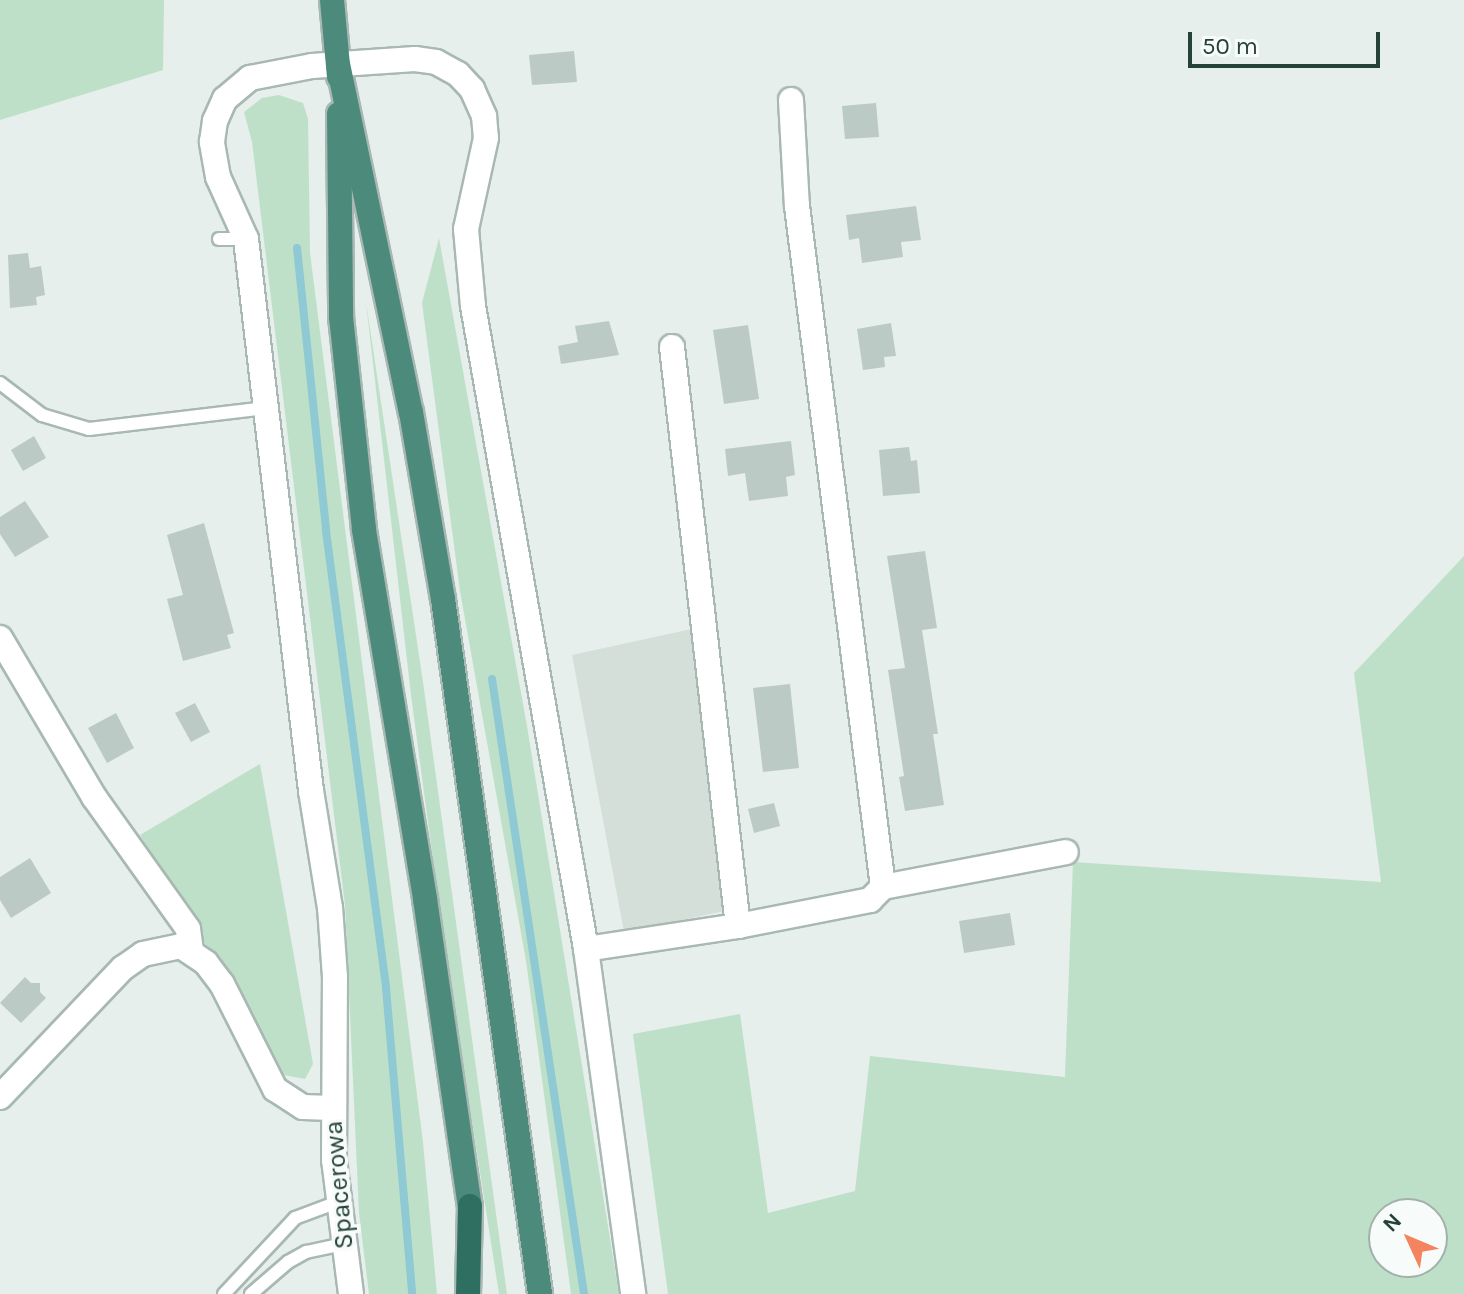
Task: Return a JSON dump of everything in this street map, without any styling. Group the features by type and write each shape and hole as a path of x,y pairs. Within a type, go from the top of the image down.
{"highway":[{"path":"332,0 338,64 341,317 364,530 425,899 470,1206 468,1294"},
{"path":"338,64 411,412 443,599 540,1294"}],"street":[{"path":"332,1108 336,1008 332,932 311,791 246,239 223,192 213,161 213,131 219,110 231,91 250,78 276,71 415,59 436,62 466,81 484,116 486,138 466,229 468,263 586,949 633,1294"},
{"path":"791,100 797,206 883,887"},
{"path":"672,347 738,926"},
{"name":"Spacerowa","path":"0,638 94,797 188,929 191,951 222,984 275,1089 303,1107 332,1108 338,1202 351,1294"},
{"path":"586,949 738,926 870,900 883,887 1066,852"},
{"path":"0,1097 123,968 143,954 168,946 191,951"}],"lane":[{"path":"219,239 246,239"},
{"path":"0,383 42,415 89,429 266,408"},
{"path":"224,1294 295,1218 338,1202"},
{"path":"251,1294 267,1276 306,1252 344,1244"}],"shaded area":[{"path":"696,628 739,908 624,932 572,655"}],"green space":[{"path":"0,0 164,0 163,70 0,120"},
{"path":"279,95 303,103 308,119 310,253 423,1142 437,1294 369,1294 359,1213 345,905 252,142 244,112 262,98"},
{"path":"439,238 527,726 619,1294 571,1294 526,961 460,591 422,303"},
{"path":"366,302 423,682 507,1294 499,1294 444,942 411,695"},
{"path":"1464,556 1464,1294 668,1294 633,1034 740,1014 768,1213 855,1191 870,1056 1065,1077 1073,862 1381,882 1354,673"},
{"path":"260,764 313,1064 305,1079 284,1075 140,835"}],"building":[{"path":"574,51 577,82 532,85 529,55"},
{"path":"876,103 879,137 845,139 842,106"},
{"path":"916,206 921,240 901,242 903,257 862,263 859,238 849,240 846,215"},
{"path":"28,253 30,268 41,266 45,295 36,297 37,305 10,308 8,255"},
{"path":"609,321 619,355 561,364 558,346 578,342 575,326"},
{"path":"891,323 896,356 884,357 885,367 863,370 857,329"},
{"path":"748,325 759,399 724,404 713,330"},
{"path":"34,436 46,458 23,471 11,450"},
{"path":"791,441 795,475 786,477 788,496 749,501 745,473 728,476 725,449"},
{"path":"909,447 911,461 917,460 920,493 883,496 879,450"},
{"path":"25,501 49,537 15,557 0,534 0,517"},
{"path":"204,523 234,633 227,635 231,648 183,661 167,599 183,595 167,535"},
{"path":"925,551 937,628 922,630 938,734 933,734 944,805 905,811 899,777 904,776 888,670 905,668 887,556"},
{"path":"790,684 799,768 763,772 753,688"},
{"path":"195,703 210,732 191,742 175,713"},
{"path":"116,713 134,748 107,763 88,728"},
{"path":"774,803 780,826 754,833 748,809"},
{"path":"30,858 51,893 11,918 0,900 0,877"},
{"path":"1010,913 1015,945 964,953 959,921"},
{"path":"25,977 31,983 40,983 40,992 46,998 21,1023 0,1003"}],"waterway":[{"path":"297,248 326,531 386,988 412,1294"},
{"path":"492,679 584,1294"}]}
